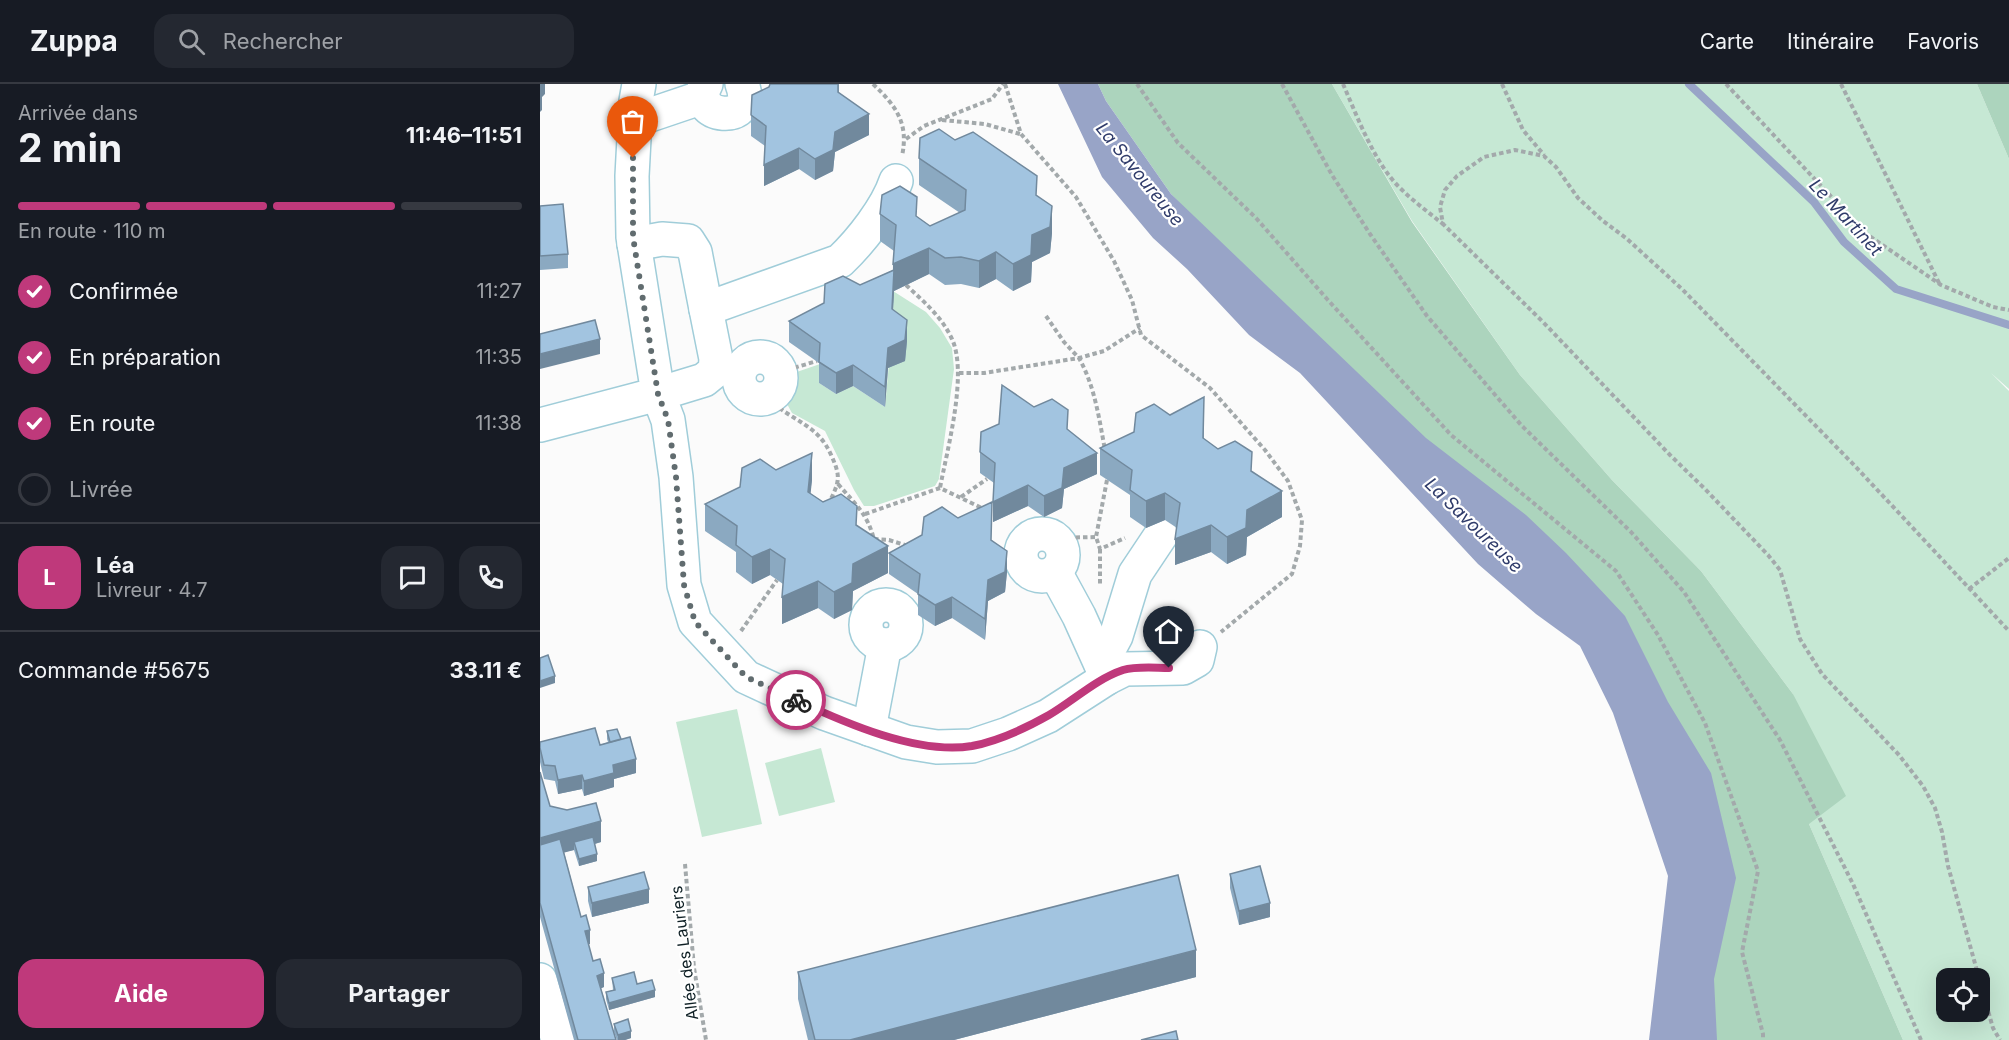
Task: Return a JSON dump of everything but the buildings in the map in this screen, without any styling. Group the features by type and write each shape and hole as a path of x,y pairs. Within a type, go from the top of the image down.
{"street":[{"path":"639,84 632,176 634,244 658,394 668,420 684,585 695,622 746,677 824,713 906,742 937,747 972,746 1008,734 1048,716 1104,671 1135,574 1161,535"},
{"path":"635,120 705,90 706,104 714,112 724,115 731,113 738,110 743,103 746,93 742,84"},
{"path":"706,309 840,261 855,247 892,194 896,180"},
{"path":"634,244 662,239 688,241 695,252 716,359 727,375 754,399 774,385"},
{"path":"540,425 727,375"},
{"path":"1053,538 1059,542 1064,556 1055,572 1079,616 1104,671"},
{"path":"869,729 885,645"},
{"path":"1104,671 1183,668 1197,660 1200,647"},
{"path":"540,980 558,1040"}],"path":[{"path":"873,84 893,105 902,121 906,139 896,180"},
{"path":"906,139 924,126 992,99 1004,84"},
{"path":"1004,84 1021,134 1076,198 1114,261 1132,300 1141,335 1210,388 1265,450 1288,481 1302,520 1300,546 1292,574 1200,647"},
{"path":"1137,84 1178,143 1256,218 1451,435 1616,571 1628,589 1658,635 1705,723 1758,871 1742,952 1763,1040"},
{"path":"1282,84 1332,175 1427,316 1522,426 1631,532 1684,592 1780,740 1853,884 1921,1040"},
{"path":"1343,84 1363,128 1382,163 1398,186 1443,224 1543,322 1780,570 1797,629 1811,658 1822,674 1915,773 1935,808 1948,866 1976,968"},
{"path":"1502,84 1523,130 1556,167 1578,198 1682,289 1855,466 2009,632"},
{"path":"1726,84 1865,234 1941,285 1993,307 2009,310"},
{"path":"1840,84 1941,285"},
{"path":"939,120 985,124 1021,134"},
{"path":"1443,224 1440,207 1445,190 1457,176 1484,157 1515,150 1544,156"},
{"path":"906,285 940,318 952,339 959,363 940,488"},
{"path":"1046,316 1064,342 1079,358 1089,376 1106,455"},
{"path":"959,373 984,373 1079,358 1104,351 1140,328"},
{"path":"817,361 774,385 780,410 817,432 825,442 838,472 838,484 828,506"},
{"path":"961,497 987,478"},
{"path":"838,484 865,514 871,525 875,546"},
{"path":"865,514 940,488 993,513"},
{"path":"1053,538 1096,537"},
{"path":"874,538 913,547"},
{"path":"1969,589 2009,558"},
{"path":"722,651 747,626 777,580"},
{"name":"Allée des Lauriers","path":"685,864 694,968 706,1040"},
{"path":"1990,1018 2000,1040"}],"green space":[{"path":"1098,84 1332,84 1412,222 1520,375 1612,480 1701,571 1793,694 1846,796 1809,824 1903,1040 1712,1040 1673,727 1171,194 1106,101"},
{"path":"1332,84 1977,84 2009,159 2009,389 1991,373 2009,391 2009,1040 1903,1040 1809,824 1793,694 1701,571 1612,480 1520,375 1412,221"},
{"path":"1977,84 2009,84 2009,159"},
{"path":"893,291 926,312 940,328 952,348 954,369 939,479 935,486 874,506 864,506 825,431 792,413 787,404 788,375 820,364 819,383 836,394 853,386 885,407"},
{"path":"737,709 762,824 702,837 676,722"},
{"path":"821,748 835,802 779,816 765,763"}],"water":[{"name":"La Savoureuse","path":"1058,84 1098,84 1106,101 1171,194 1426,438 1526,515 1566,553 1625,616 1668,702 1711,773 1736,878 1714,979 1717,1040 1649,1040 1668,876 1613,713 1580,646 1536,614 1478,564 1300,373 1249,335 1187,269 1153,238 1102,177"}],"waterway":[{"name":"Le Martinet","path":"1689,84 1814,202 1844,242 1896,289 2009,325"}],"way so far":[{"path":"633,158 633,237 658,394 668,420 676,477 684,585 695,622 746,677 796,700"}],"route":[{"path":"796,700 824,713 906,742 937,747 972,746 1008,734 1048,716 1125,669 1169,668"}]}
